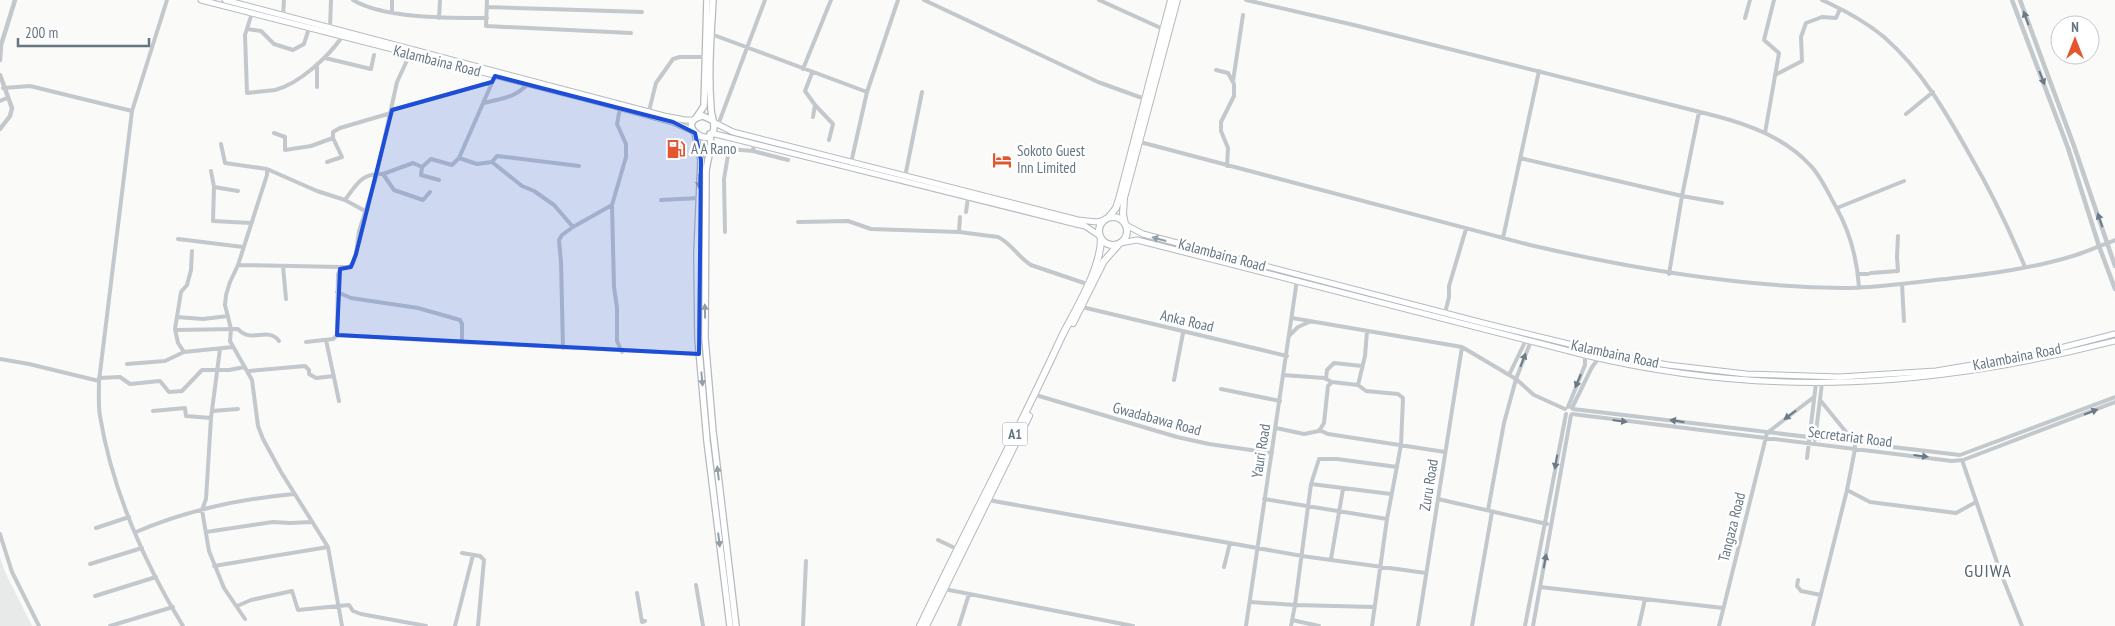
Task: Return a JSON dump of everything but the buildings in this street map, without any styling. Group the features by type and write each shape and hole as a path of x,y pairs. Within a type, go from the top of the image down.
{"highway":[{"path":"1171,0 1119,199 1116,208 1100,227 1100,237 1107,244 1120,244 1127,234 1123,214 1124,198 1177,0"},
{"path":"1106,219 1118,218 1126,224"},
{"name":"A1","path":"920,626 1035,394 1087,284 1100,255 1100,237"},
{"name":"A1","path":"926,626 1104,261 1120,244"}],"main road":[{"name":"Kalambaina Road","path":"201,0 673,122 694,132"},
{"name":"Kalambaina Road","path":"225,0 674,118 695,119"},
{"path":"707,0 704,106 692,127 701,160 697,288 699,354 707,442 730,626"},
{"path":"713,0 710,96 714,128 711,134 706,188 705,338 713,432 736,626"},
{"path":"695,119 706,116 733,132 1078,220 1096,222 1106,219"},
{"path":"694,132 704,137 711,134 754,144 1085,226 1100,237"},
{"name":"Kalambaina Road","path":"1126,224 1143,234 1445,313 1643,361 1692,369 1772,376 1857,377 1944,370 2037,354 2115,334"},
{"path":"1120,244 1137,240 1638,367 1767,382 1819,383 1900,380 1977,371 2115,341"}],"street":[{"path":"0,60 1,46 15,0"},
{"path":"167,0 132,111 99,380 100,415 114,477 142,548 183,626"},
{"path":"283,16 284,0"},
{"path":"330,0 330,28"},
{"path":"353,0 361,5 392,12 439,18 487,18"},
{"path":"392,0 392,12"},
{"path":"439,18 440,0"},
{"path":"487,0 486,26 631,34"},
{"path":"714,122 765,0"},
{"path":"803,69 831,0"},
{"path":"851,163 867,92 898,0"},
{"path":"924,0 1098,82 1145,99"},
{"path":"1099,0 1162,29"},
{"path":"1246,0 1699,112 1765,133 1791,149 1810,165 1844,219 1850,237 1859,287"},
{"path":"1745,18 1750,0"},
{"path":"1765,133 1779,53 1764,40 1774,0"},
{"path":"1822,0 1864,22 1885,38 1933,92 1983,176 2009,227 2025,267"},
{"path":"2012,0 2068,148 2099,246 2115,289"},
{"path":"2020,0 2074,146 2115,266"},
{"path":"487,7 642,12"},
{"path":"1775,75 1802,61 1801,37 1806,23 1822,17 1836,18 1840,9"},
{"path":"252,13 247,29 245,54 247,93 276,89 286,85 325,58 342,37"},
{"path":"1227,166 1228,148 1221,131 1221,122 1234,96 1233,81 1243,15"},
{"path":"247,29 261,31 274,44 293,50 304,44 309,28"},
{"path":"711,34 867,92"},
{"path":"2030,49 2037,46"},
{"path":"238,266 349,267 353,263 397,82 410,54"},
{"path":"325,58 372,69 374,55"},
{"path":"649,111 656,83 673,59 680,57 706,57"},
{"path":"317,64 317,87"},
{"path":"1216,70 1228,72 1233,81"},
{"path":"1503,238 1539,71"},
{"path":"812,73 805,91 833,124 829,140"},
{"path":"0,75 12,108 10,116 0,129"},
{"path":"439,180 421,175 422,167 431,159 452,165 459,158 495,76"},
{"path":"327,162 342,158 333,132 340,128 492,82"},
{"path":"484,103 503,100 518,94 528,84"},
{"path":"4,88 30,86 132,111"},
{"path":"905,177 922,92"},
{"path":"1906,114 1933,92"},
{"path":"0,101 7,98"},
{"path":"812,117 815,105"},
{"path":"620,108 617,124 626,144 626,158 612,204 617,341 622,352"},
{"path":"1669,274 1699,112"},
{"path":"274,133 285,138 285,150 311,146 334,138"},
{"path":"1140,142 1466,229 1581,257 1669,274 1762,284 1859,287 1902,284 2025,267 2078,255 2115,240"},
{"path":"221,144 225,163 267,169 317,191 345,200 365,211"},
{"path":"753,151 754,144"},
{"path":"2068,148 2074,146"},
{"path":"725,232 724,179 729,149 753,151 788,160"},
{"path":"459,158 478,164 492,162 497,156 579,166"},
{"path":"1520,158 1682,196 1722,203"},
{"path":"492,162 522,186 534,191 554,205 573,227"},
{"path":"345,200 362,177 383,174 413,163 422,167"},
{"path":"267,169 267,175 238,266 226,295 225,305 231,329 230,341 252,380 258,426 281,472 328,547 342,626"},
{"path":"211,171 214,187 212,221 251,223"},
{"path":"383,174 394,190 422,200 430,192"},
{"path":"1837,208 1904,181"},
{"path":"214,187 238,191"},
{"path":"661,200 699,198"},
{"path":"966,212 968,198"},
{"path":"564,348 561,262 558,242 573,227 612,204"},
{"path":"958,232 960,217"},
{"path":"798,222 848,221 870,229 958,232 998,237 1003,239 1022,260 1031,265 1087,284"},
{"path":"1445,313 1449,297 1449,286 1466,229"},
{"path":"1858,274 1898,271 1898,236"},
{"path":"178,239 243,247"},
{"path":"184,352 178,343 175,330 180,292 187,284 191,270 192,251"},
{"path":"283,266 286,299"},
{"path":"306,342 333,339 337,335 337,277 341,267"},
{"name":"Yauri Road","path":"1246,626 1297,280"},
{"path":"1902,284 1904,321"},
{"path":"337,292 344,297 418,308 460,320 462,324 462,342"},
{"path":"338,300 344,297"},
{"name":"Anka Road","path":"1082,307 1183,333 1287,356"},
{"path":"177,317 203,319 228,316"},
{"path":"1292,318 1462,347 1516,379 1534,396 1570,411"},
{"path":"1289,336 1298,327 1311,322"},
{"path":"175,330 238,329 243,335 253,337 263,334 270,335 279,341"},
{"path":"1358,385 1367,331"},
{"path":"1174,380 1183,333"},
{"path":"337,335 622,352 699,354"},
{"path":"326,340 339,401"},
{"path":"1509,375 1528,340"},
{"path":"1472,626 1504,423 1528,340"},
{"path":"612,351 617,341"},
{"path":"174,355 178,343"},
{"path":"127,364 165,361 174,355 184,352 234,347"},
{"name":"Zuru Road","path":"1418,626 1462,347"},
{"path":"220,349 211,418 206,499 202,510 214,566 224,588 245,619"},
{"path":"1526,626 1553,478 1570,411 1585,365 1586,355"},
{"path":"1533,626 1560,480 1570,411 1592,367 1599,358"},
{"path":"0,359 99,380 120,377 130,384 160,382 169,392 182,391 202,370 246,367"},
{"path":"1326,379 1327,370 1334,363 1362,366"},
{"path":"248,371 306,366 309,374 316,378 334,376"},
{"path":"1283,375 1326,379 1332,382 1358,385 1366,391 1401,396 1403,401 1397,467 1387,519 1372,626"},
{"path":"1319,430 1324,423 1328,386 1332,382"},
{"path":"1812,443 1810,437 1814,397 1819,383"},
{"path":"1807,458 1815,438 1820,400 1819,383"},
{"path":"1221,389 1280,400"},
{"name":"Gwadabawa Road","path":"1038,396 1177,437 1209,444 1272,453"},
{"name":"Secretariat Road","path":"1570,411 1960,455 2115,396"},
{"path":"1767,433 1814,397"},
{"path":"1813,626 1847,490 1855,449 1855,443 1820,400"},
{"name":"Secretariat Road","path":"1570,411 1765,438 1962,460 2115,402"},
{"path":"153,411 185,408 186,416 211,418"},
{"path":"212,411 238,409"},
{"path":"1276,428 1304,434 1319,430 1328,434 1445,452"},
{"name":"Tangaza Road","path":"1719,626 1767,433"},
{"path":"1960,455 2022,626"},
{"path":"1291,626 1311,484 1317,462 1321,458 1397,467"},
{"path":"1553,478 1560,480"},
{"path":"1311,484 1391,494"},
{"path":"1331,559 1344,489"},
{"path":"1847,490 1870,502 1956,513 1976,502"},
{"path":"136,532 176,516 254,498 294,494"},
{"path":"1264,499 1387,519"},
{"path":"1438,499 1551,525"},
{"path":"988,500 1302,556 1426,573"},
{"path":"96,528 130,517"},
{"path":"206,532 273,522 290,524 312,522"},
{"path":"0,534 12,572 40,626"},
{"path":"938,540 957,549"},
{"path":"1224,567 1230,543"},
{"path":"214,566 328,547"},
{"path":"90,564 142,548"},
{"path":"462,553 482,557 484,560 478,626"},
{"path":"455,626 473,555"},
{"path":"803,626 806,561"},
{"path":"95,596 156,577"},
{"path":"1798,580 1797,586 1801,591 1821,595"},
{"path":"696,585 703,626"},
{"path":"1540,587 1723,608"},
{"path":"944,589 1133,626"},
{"path":"237,606 251,600 292,591 298,610 339,605 349,606 353,611 361,614 426,626"},
{"path":"637,593 642,622 645,621"},
{"path":"959,626 969,594"},
{"path":"1639,626 1645,599"},
{"path":"1250,602 1374,607"},
{"path":"110,626 173,608"},
{"path":"1292,620 1319,626"}],"highlighted area":[{"path":"495,76 673,122 695,133 701,160 699,354 337,335 340,269 351,267 356,254 392,110 492,82"}],"shaded area":[{"path":"0,557 5,572 32,626 0,626"}],"place":[{"name":"A A Rano","path":"676,149"},
{"name":"Sokoto Guest Inn Limited","path":"1002,160"}],"district":[{"name":"GUIWA","path":"1988,571"}]}
